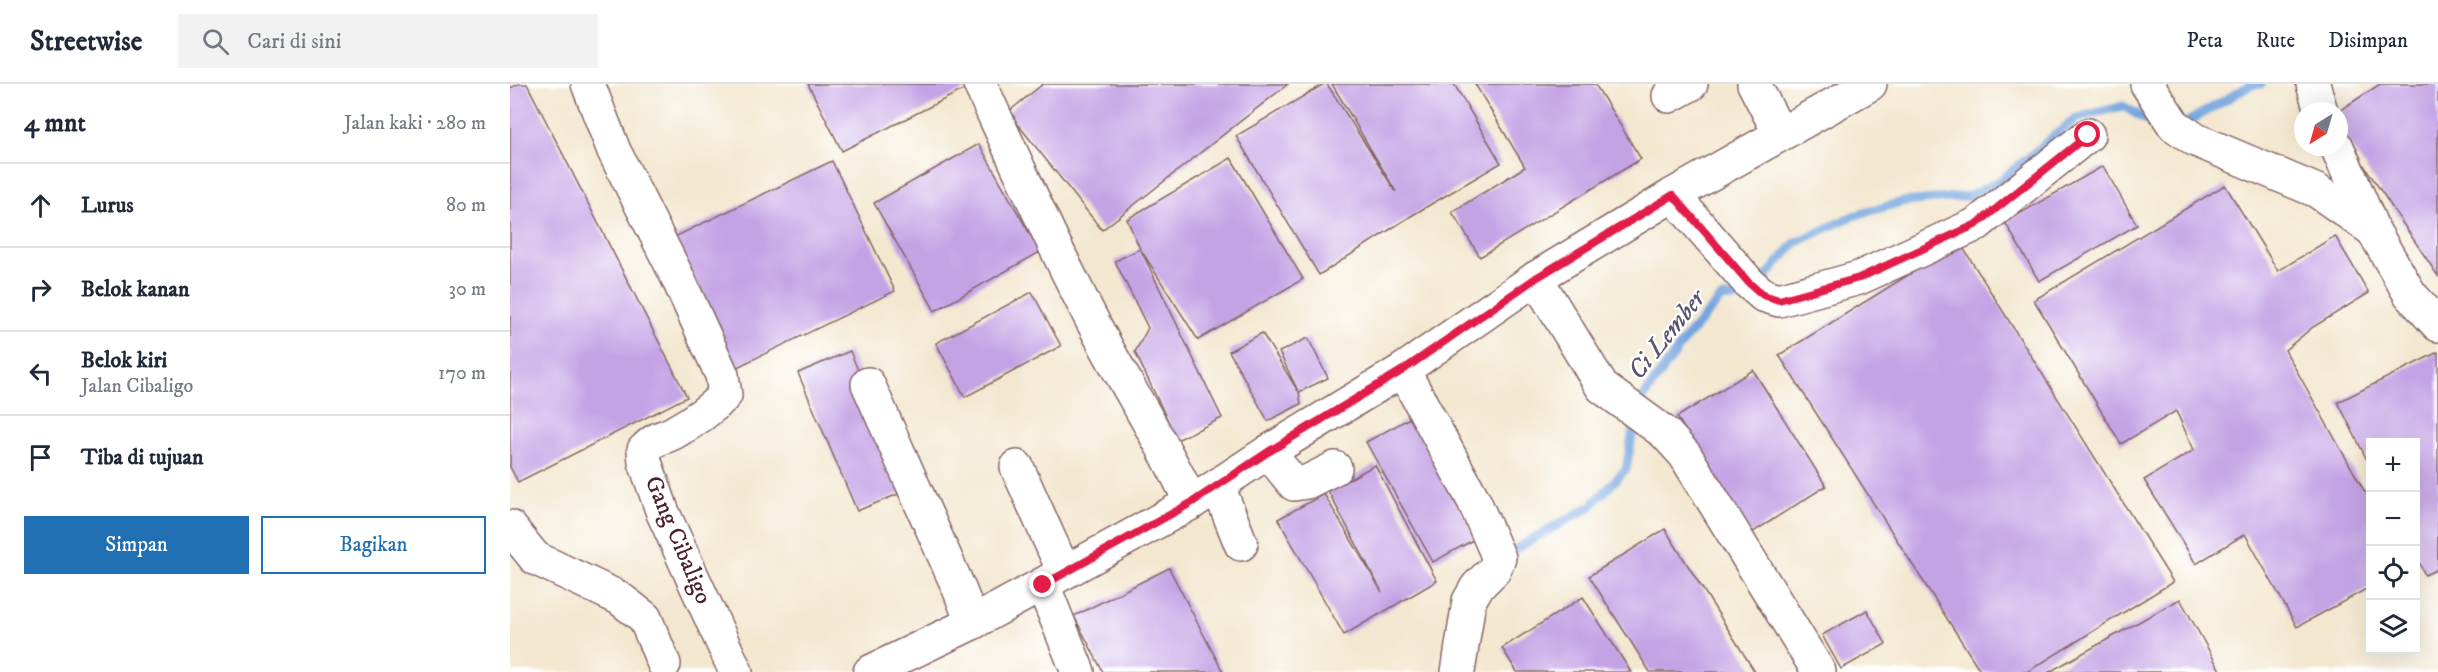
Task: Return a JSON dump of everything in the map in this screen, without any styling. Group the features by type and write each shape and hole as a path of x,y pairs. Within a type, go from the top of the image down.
{"main road":[{"name":"Gang Cibaligo","path":"588,84 614,151 676,274 722,375 725,395 708,412 670,434 655,439 644,450 645,462 663,513 736,672"},
{"path":"980,84 1065,266 1105,344 1176,470 1191,503"},
{"path":"1754,84 1780,134"},
{"path":"870,672 913,662 972,623 1191,503 1268,452 1403,370 1536,278 1673,195 1870,84"},
{"path":"2147,84 2185,133 2317,191 2373,230"},
{"path":"2313,84 2318,102"},
{"path":"1673,195 1749,283 1763,295 1779,300 1859,278 1977,224 2088,135"},
{"path":"2341,156 2373,230 2410,294 2438,325"},
{"path":"1536,278 1602,387 1665,432 1685,455 1819,672"},
{"path":"1403,370 1474,501 1499,558 1494,570 1469,601 1458,672"},
{"path":"868,384 972,623"},
{"path":"1268,452 1294,484 1306,482 1335,468"},
{"path":"1017,467 1054,578 1078,672"},
{"path":"1218,486 1241,544"},
{"path":"510,527 535,558 619,597 645,618 664,664"}],"building":[{"path":"518,84 527,84 687,397 518,482 510,467 510,88"},
{"path":"808,84 967,84 969,87 842,151"},
{"path":"1043,84 1288,84 1102,230 1008,112"},
{"path":"1327,84 1396,192 1332,84 1454,84 1501,163 1411,216 1319,275 1236,136"},
{"path":"1475,84 1595,84 1641,159 1480,257 1452,212 1525,167"},
{"path":"2380,84 2438,84 2438,276 2348,141 2348,105"},
{"path":"979,144 1040,252 935,311 874,203"},
{"path":"1231,158 1303,279 1198,340 1141,250 1222,418 1177,440 1135,352 1148,328 1115,261 1140,249 1127,219"},
{"path":"832,161 895,291 727,372 664,242"},
{"path":"2103,166 2137,225 2039,281 2005,222"},
{"path":"2225,185 2278,271 2335,236 2369,293 2313,327 2285,350 2366,494 2366,589 2297,627 2245,534 2196,564 2144,480 2194,450 2176,411 2121,444 2034,300"},
{"path":"1960,243 2173,582 2027,672 1981,672 1779,355"},
{"path":"1032,292 1061,346 965,397 936,343"},
{"path":"1262,333 1298,391 1279,352 1308,338 1328,378 1299,392 1301,404 1268,421 1229,351"},
{"path":"850,351 908,490 857,511 798,373"},
{"path":"2438,352 2438,569 2425,575 2420,564 2420,438 2366,438 2366,458 2338,402"},
{"path":"1753,370 1826,486 1750,534 1677,417"},
{"path":"1410,418 1477,538 1433,562 1366,442"},
{"path":"1375,465 1437,581 1344,635 1278,519 1324,494 1382,592 1328,491"},
{"path":"1665,529 1755,672 1650,672 1589,576"},
{"path":"1169,568 1223,672 1103,672 1074,616"},
{"path":"1583,597 1631,672 1517,672 1502,648"},
{"path":"2180,599 2221,672 2049,672"},
{"path":"1867,610 1886,644 1841,669 1822,635"}],"waterway":[{"name":"Ci Lember","path":"2184,124 2251,85 2261,84"},
{"name":"Ci Lember","path":"1759,285 1795,243 1853,216 1902,202 1970,196 2001,180 2076,118 2123,106 2157,126 2164,125"},
{"name":"Ci Lember","path":"1637,406 1686,338 1721,298 1750,296"},
{"name":"Ci Lember","path":"1503,556 1591,506 1626,469 1635,419"}],"route":[{"path":"1043,585 1191,503 1268,452 1361,398 1536,278 1673,195 1749,283 1763,295 1779,300 1859,278 1977,224 2088,135"}]}
